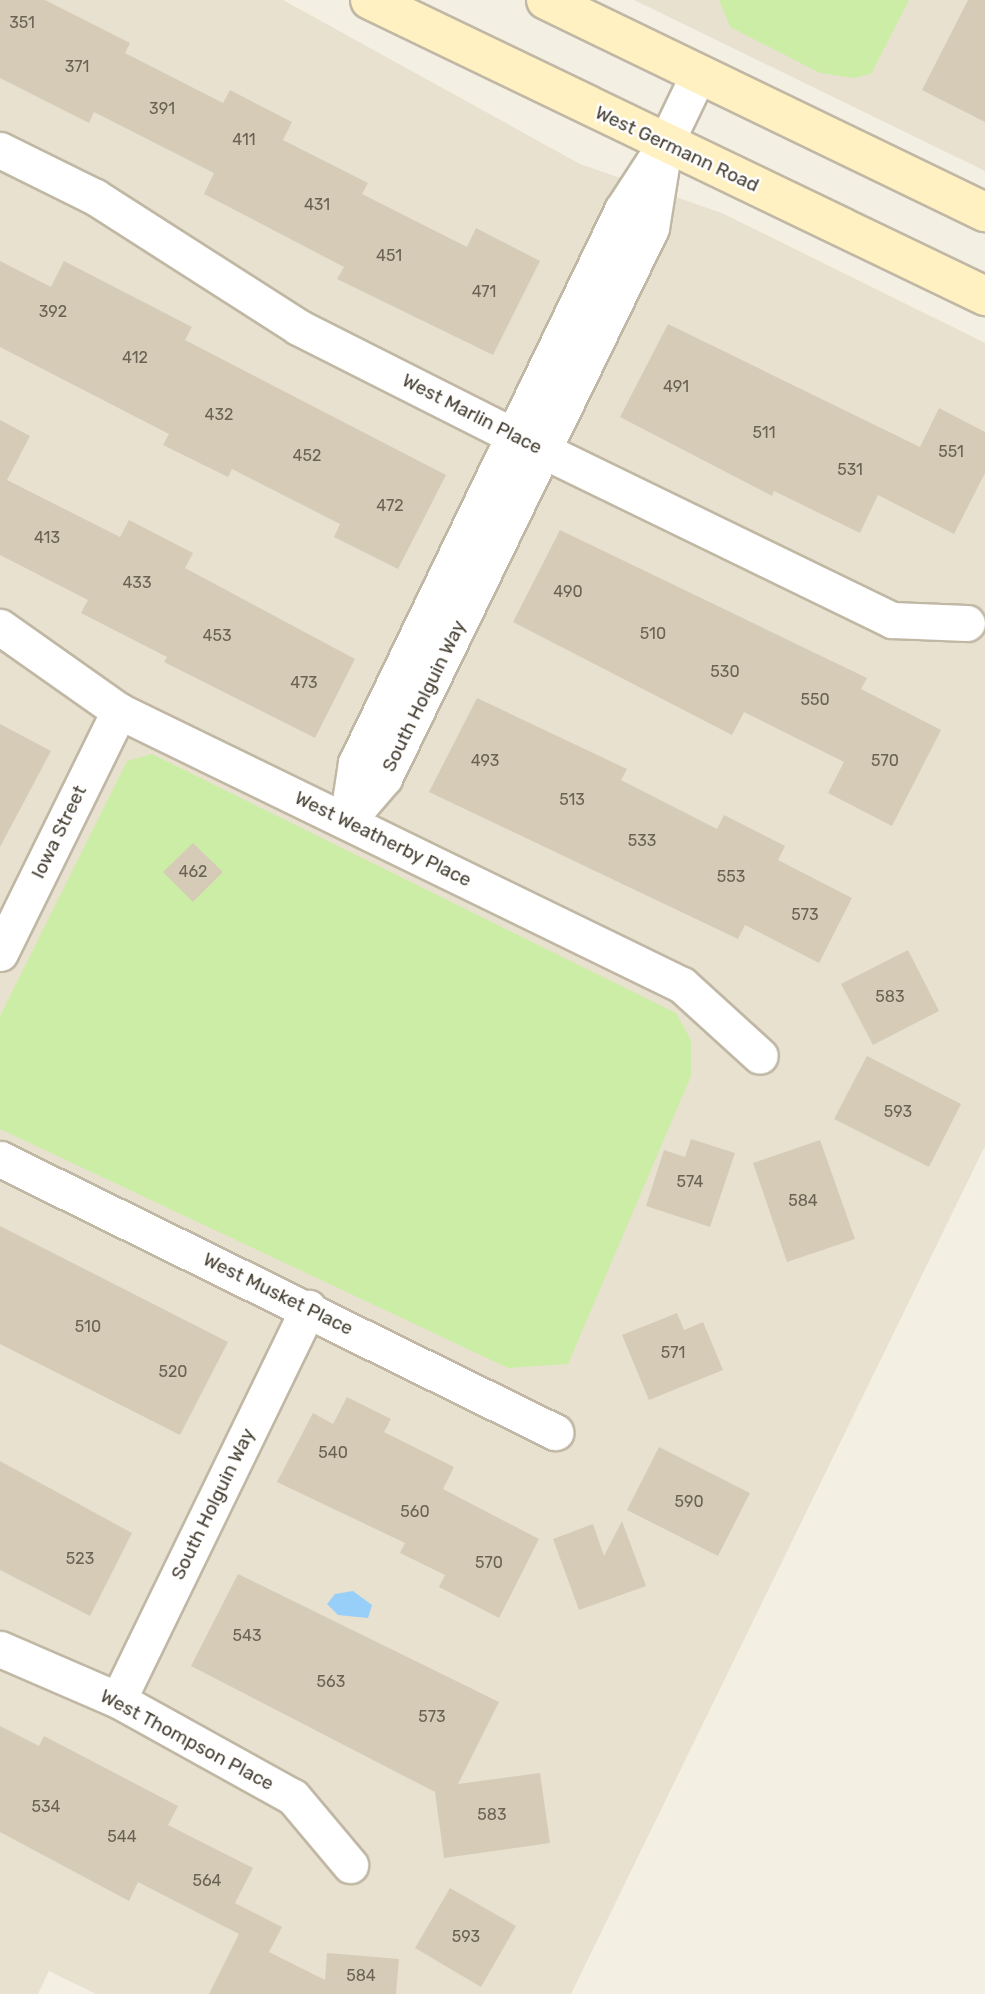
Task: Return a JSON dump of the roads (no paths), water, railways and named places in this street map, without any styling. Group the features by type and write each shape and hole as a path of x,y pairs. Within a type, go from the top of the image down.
{"main road":[{"name":"West Germann Road","path":"370,0 985,296"},
{"path":"546,0 985,212"}],"street":[{"name":"South Holguin Way","path":"347,821 384,778 529,443 651,228 665,144 698,75"},
{"name":"West Marlin Place","path":"0,150 95,197 298,327 529,443 892,620 967,623"},
{"name":"West Weatherby Place","path":"0,627 119,711 682,985 761,1056"},
{"name":"Iowa Street","path":"0,953 119,711"},
{"name":"West Musket Place","path":"0,1159 308,1308 555,1432"},
{"name":"South Holguin Way","path":"118,1700 308,1308"},
{"name":"West Thompson Place","path":"0,1649 118,1700 293,1797 350,1865"}],"water":[{"path":"353,1591 372,1605 368,1618 338,1615 327,1604 335,1594"}]}
